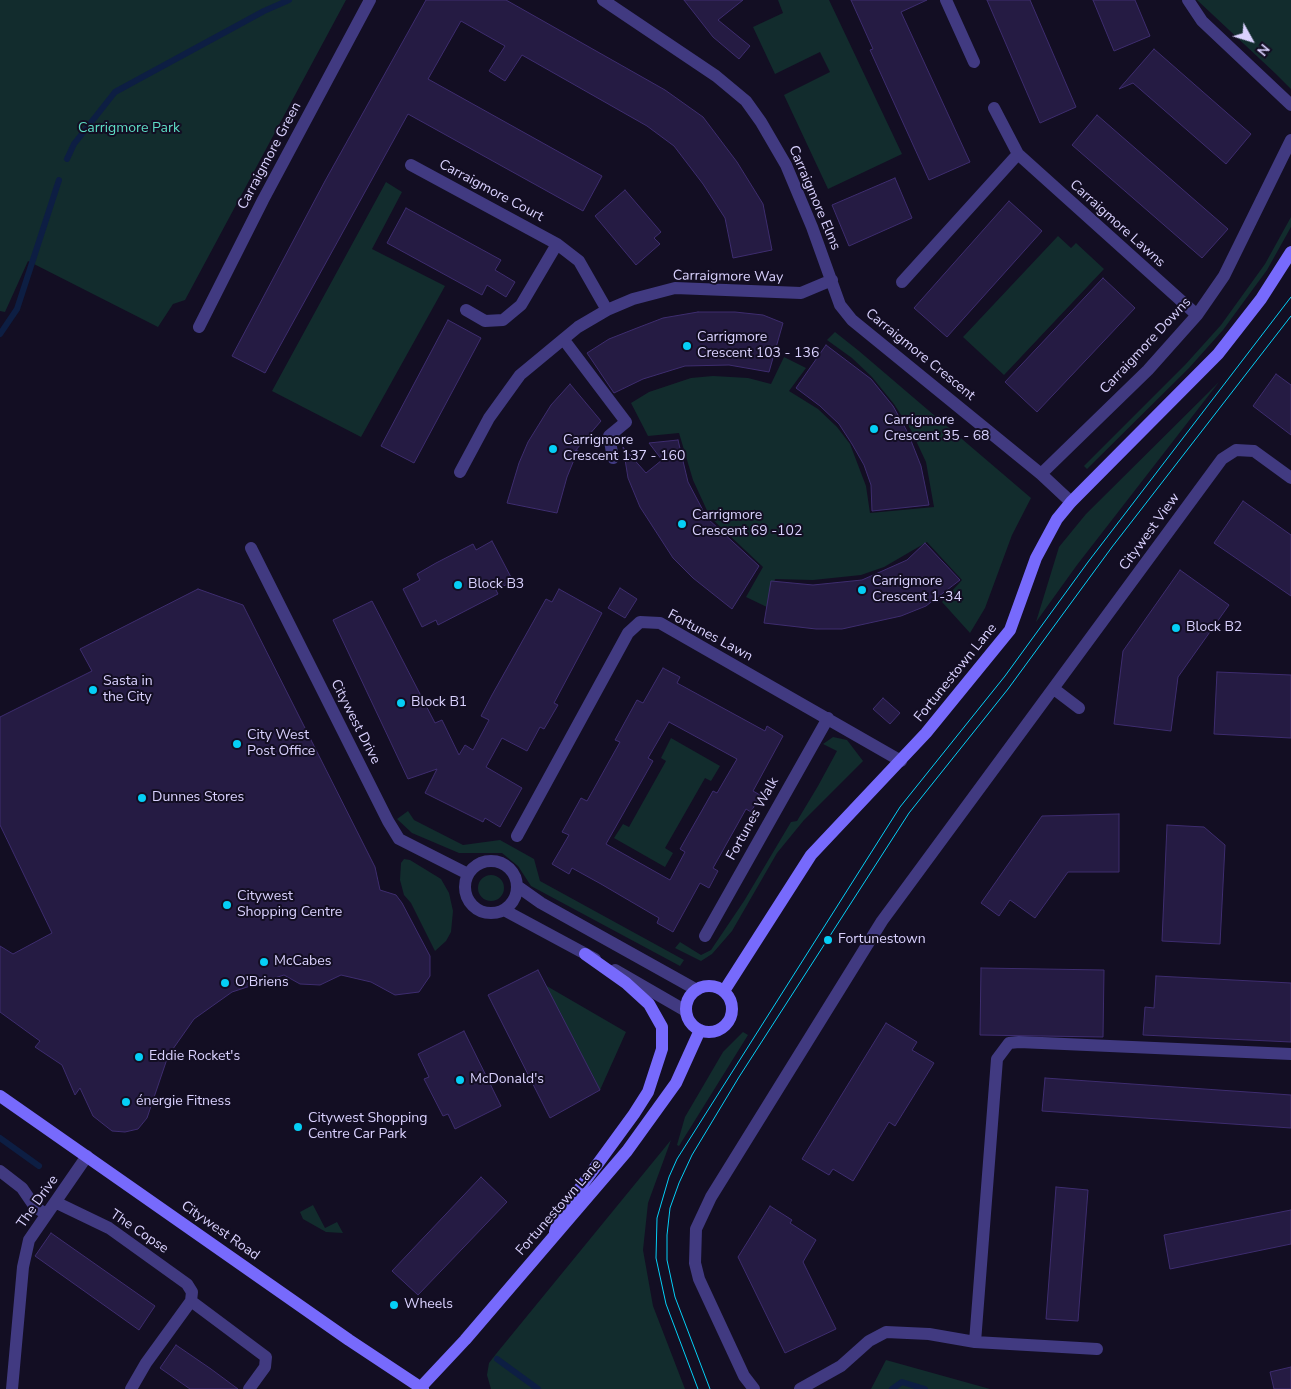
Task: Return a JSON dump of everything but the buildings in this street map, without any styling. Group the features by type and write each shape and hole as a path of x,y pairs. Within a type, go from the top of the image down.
{"street":[{"name":"Carraigmore Green","path":"199,327 263,200 370,0"},
{"name":"Carraigmore Elms","path":"603,0 621,5 716,76 746,101 761,122 786,165 832,280"},
{"path":"946,0 974,62"},
{"path":"1188,0 1202,21 1291,105"},
{"name":"Carraigmore Lawns","path":"994,108 1018,154 1197,315"},
{"name":"Carraigmore Downs","path":"1041,474 1148,370 1197,315 1224,276 1291,140"},
{"path":"902,282 1018,154"},
{"name":"Carraigmore Court","path":"411,165 557,244 579,262 607,310"},
{"path":"466,310 486,321 504,320 521,305 557,244"},
{"name":"Fortunestown Lane","path":"724,991 811,855 901,761 957,697 1010,630 1036,558 1057,519 1071,502 1218,354 1261,298 1291,252"},
{"name":"Carraigmore Way","path":"460,472 489,418 520,375 578,327 607,310 633,299 675,288 801,293 832,280"},
{"name":"Carraigmore Crescent","path":"832,280 840,304 852,320 1041,474 1071,502"},
{"path":"564,340 626,422 609,436 613,458"},
{"name":"Citywest View","path":"754,1389 744,1376 699,1278 695,1263 694,1240 702,1214 882,921 1222,459 1236,450 1254,451 1291,478"},
{"name":"Citywest Drive","path":"251,548 388,821 399,839 468,874"},
{"name":"Fortunes Lawn","path":"517,836 628,634 640,622 660,623 901,761"},
{"path":"1054,689 1079,708"},
{"name":"Fortunes Walk","path":"705,936 828,718"},
{"path":"517,886 514,900 504,910 488,913 472,906 465,891 468,874 481,863 497,862 511,871 517,886 541,903 697,990"},
{"path":"504,910 686,1011 691,1022 700,1030 714,1031 727,1024 732,1010 729,997 724,991 710,986 697,990 689,999 686,1011"},
{"path":"552,1239 561,1214 648,1092 662,1049 662,1027 649,1004 626,983 584,954"},
{"name":"Fortunestown Lane","path":"421,1388 552,1239 651,1120 676,1083 700,1030"},
{"path":"975,1342 997,1059 1001,1051 1009,1043 1291,1054"},
{"name":"Citywest Road","path":"0,1096 349,1340 421,1388"},
{"name":"The Drive","path":"12,1389 23,1267 29,1240 87,1156"},
{"path":"0,1171 22,1188 35,1206 46,1214"},
{"name":"The Copse","path":"55,1202 109,1228 187,1284 192,1292 191,1301 266,1357 265,1366 249,1389"},
{"path":"131,1389 146,1363 191,1301"},
{"path":"800,1389 841,1366 869,1341 886,1332 930,1334 975,1342 1097,1349"}],"green space":[{"name":"Carrigmore Park","path":"0,0 346,0 185,300 173,304 158,327 28,261 5,312 0,311"},
{"path":"778,0 829,0 902,154 828,189 784,95 830,72 820,52 775,74 753,27 783,13"},
{"path":"1197,0 1291,0 1291,89 1276,74"},
{"path":"386,182 402,192 372,249 445,286 361,437 272,391"},
{"path":"1291,217 1291,227 1267,270 1223,330 1189,368 1087,469 1084,466 1185,365 1221,325 1265,264"},
{"path":"1058,236 1071,248 1076,243 1104,269 1004,375 963,337"},
{"path":"835,332 1031,498 1012,535 985,608 970,633 942,602 962,580 927,542 884,567 861,575 813,580 775,579 769,608 746,597 763,567 710,517 693,480 679,433 648,436 631,403 649,392 691,378 713,376 748,378 771,384 784,357 806,368 789,391 818,409 837,427 850,444 866,486 870,513 934,507 926,462 911,430 894,404 872,377 852,358 827,340"},
{"path":"1219,382 1077,565 1036,622 1059,547 1086,514"},
{"path":"833,737 847,740 863,761 804,820 777,853 732,931 712,954 701,961 675,948 680,942 701,955 711,950 744,901 791,822 797,821 818,786 837,751 823,744"},
{"path":"671,738 720,766 711,781 705,778 665,848 673,853 665,867 614,838 623,824 629,827 666,761 661,758"},
{"path":"408,811 414,820 463,845 500,840 534,859 540,881 684,960 680,966 531,886 518,866 502,853 459,853 412,833 397,819"},
{"path":"404,859 410,860 441,879 449,893 453,911 451,932 446,941 435,951 411,903 404,895 400,880 401,863"},
{"path":"491,875 500,879 504,888 500,897 491,901 482,897 478,888 482,879"},
{"path":"545,985 626,1032 600,1090"},
{"path":"743,1032 748,1035 679,1146 677,1145 685,1117 723,1052"},
{"path":"671,1140 648,1203 643,1250 653,1306 685,1389 491,1389 487,1375 489,1363"},
{"path":"313,1205 325,1228 337,1222 343,1233 326,1232 303,1219 300,1212"},
{"path":"886,1360 990,1389 871,1389"}],"waterway":[{"path":"67,159 74,144 115,92 264,11 289,0"},
{"path":"0,334 17,309 59,180"},
{"path":"0,1138 39,1166"},
{"path":"497,1359 538,1389"},
{"path":"892,1389 902,1382 925,1389"}],"tram line":[{"path":"698,1389 666,1304 656,1258 657,1218 669,1177 677,1159 900,807 1005,676 1088,562 1291,297"},
{"path":"710,1389 675,1297 667,1260 670,1208 692,1155 739,1077 909,813 1008,689 1112,547 1291,316"}],"place":[{"name":"Carrigmore Crescent 103 - 136","path":"687,346"},
{"name":"Carrigmore Crescent 35 - 68","path":"874,429"},
{"name":"Carrigmore Crescent 137 - 160","path":"553,449"},
{"name":"Carrigmore Crescent 69 -102","path":"682,524"},
{"name":"Block B3","path":"458,585"},
{"name":"Carrigmore Crescent 1-34","path":"862,590"},
{"name":"Block B2","path":"1176,628"},
{"name":"Sasta in the City","path":"93,690"},
{"name":"Block B1","path":"401,703"},
{"name":"City West Post Office","path":"237,744"},
{"name":"Dunnes Stores","path":"142,798"},
{"name":"Citywest Shopping Centre","path":"227,905"},
{"name":"Fortunestown","path":"828,940"},
{"name":"McCabes","path":"264,962"},
{"name":"O'Briens","path":"225,983"},
{"name":"Eddie Rocket's","path":"139,1057"},
{"name":"McDonald's","path":"460,1080"},
{"name":"énergie Fitness","path":"126,1102"},
{"name":"Citywest Shopping Centre Car Park","path":"298,1127"},
{"name":"Wheels","path":"394,1305"}]}
